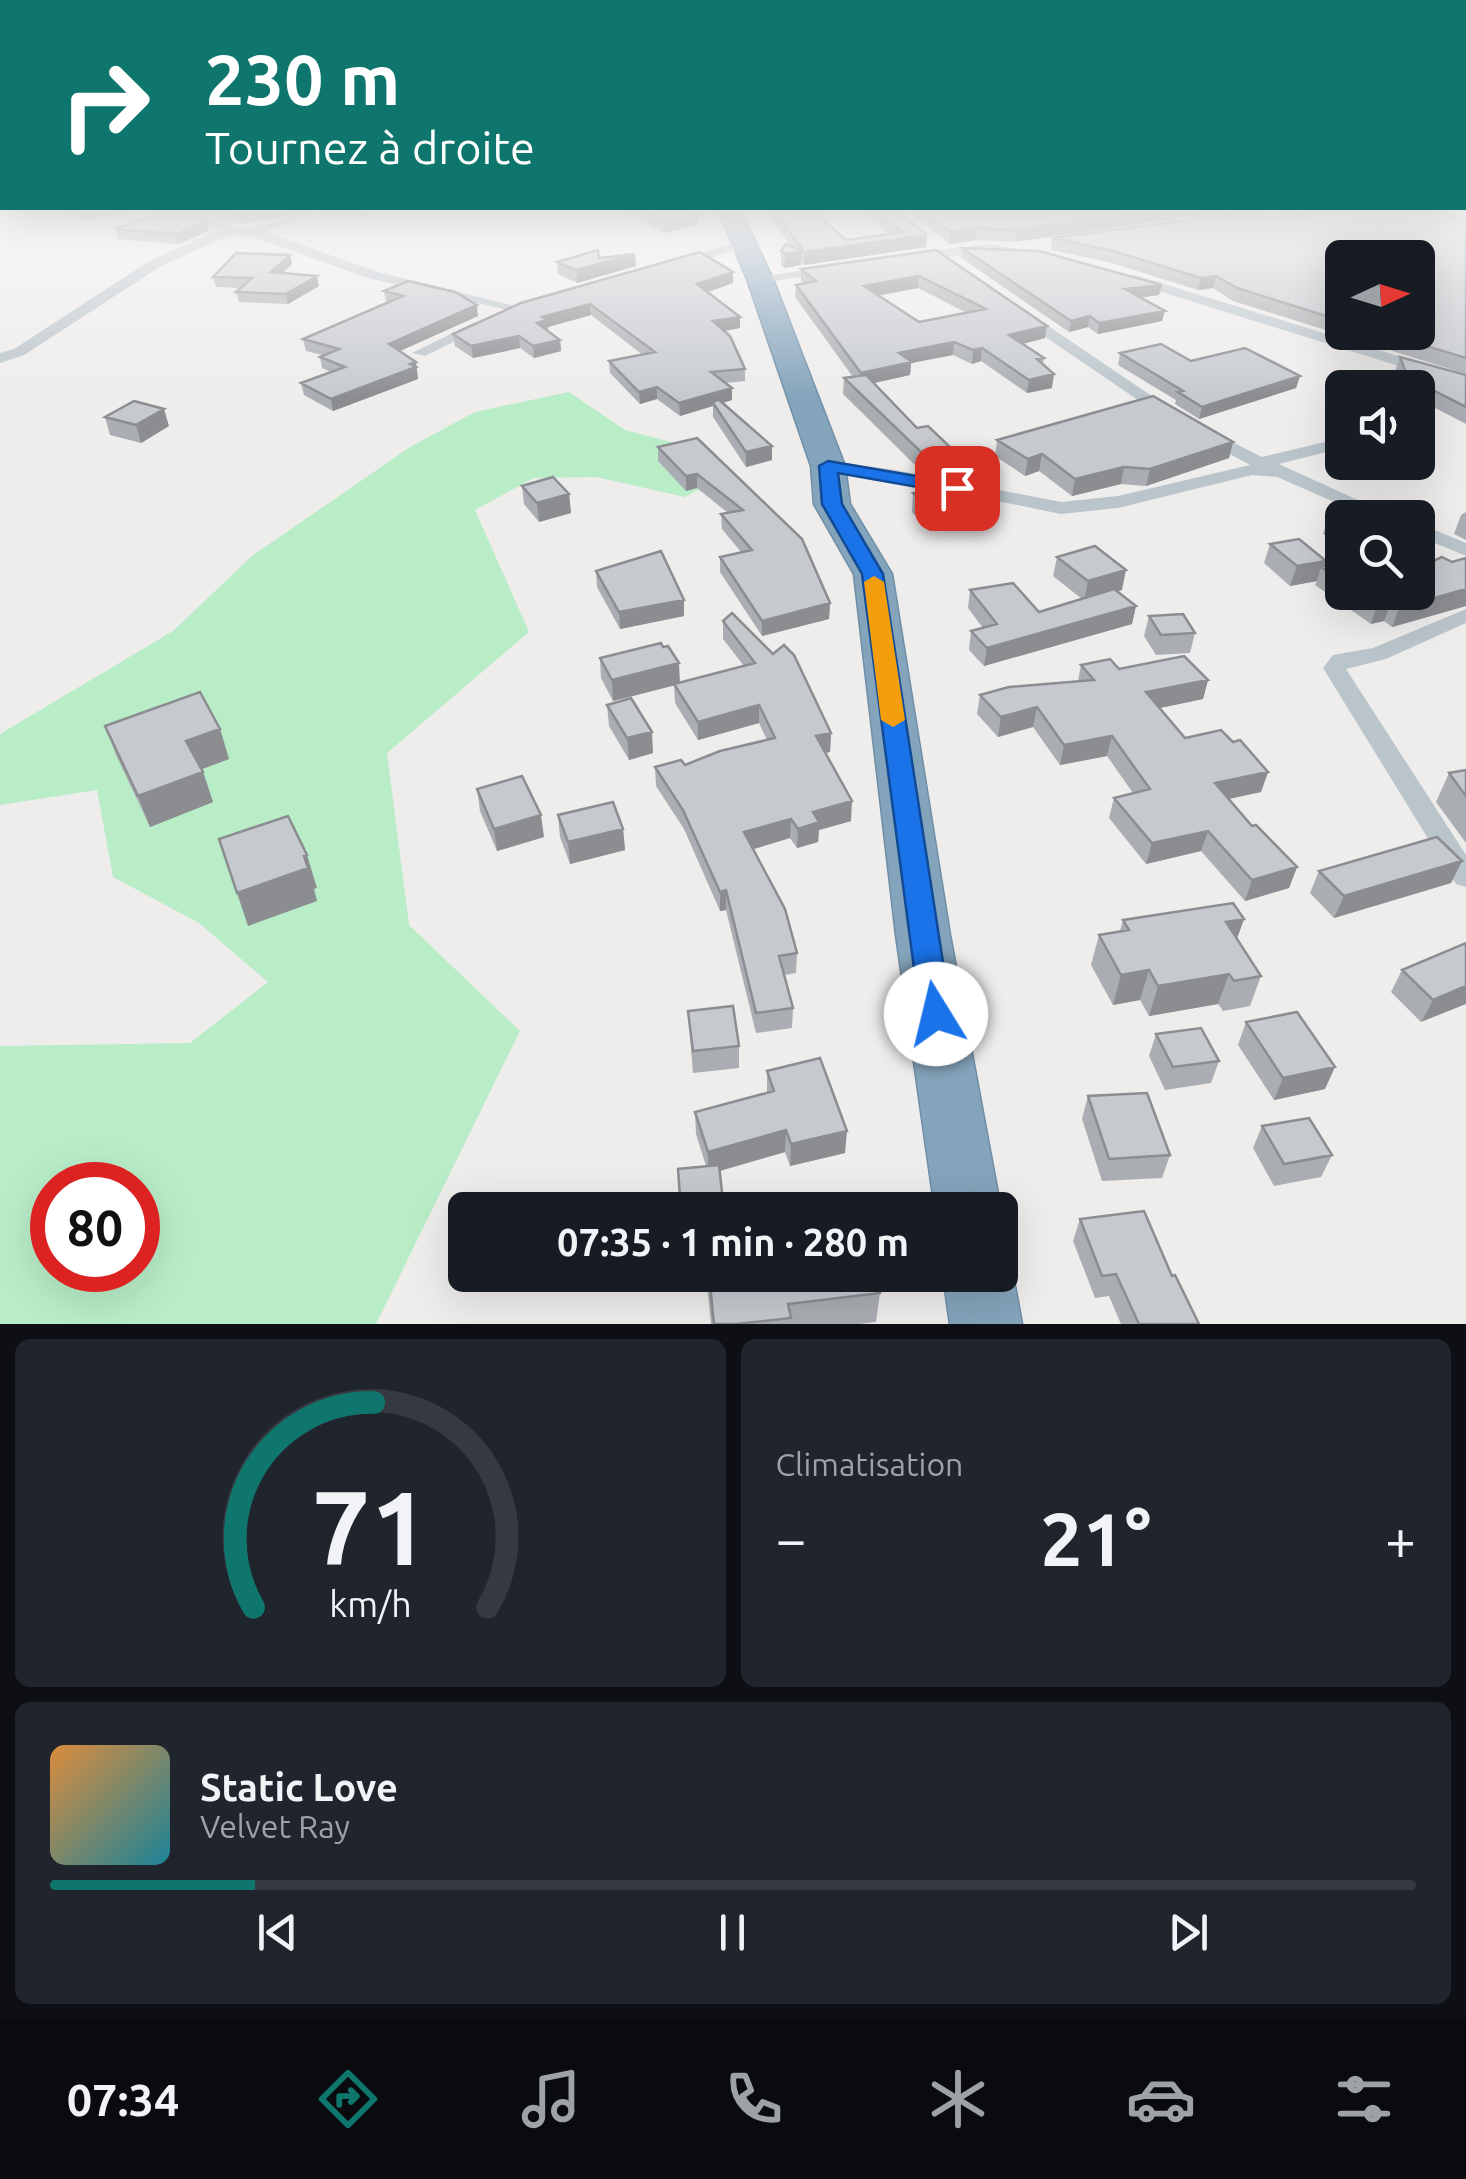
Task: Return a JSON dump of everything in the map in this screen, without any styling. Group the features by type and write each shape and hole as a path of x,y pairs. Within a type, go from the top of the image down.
{"highway":[{"path":"756,274 828,466 832,504 873,574 923,935 965,1192"},
{"path":"981,1292 986,1324"}],"street":[{"path":"0,358 19,352 139,274"},
{"path":"370,274 440,294 523,306 420,353"},
{"path":"1120,274 1466,382"},
{"path":"1000,298 1178,419"},
{"path":"1194,428 1258,462 1348,500"},
{"path":"1258,462 1325,448"},
{"path":"828,466 895,475 1060,508 1118,502 1252,470 1288,473"},
{"path":"1435,537 1466,550"},
{"path":"1466,615 1378,654 1341,660 1334,668 1466,877"}],"green space":[{"path":"569,392 625,430 694,448 723,476 685,497 596,477 534,478 475,510 529,632 387,753 409,925 520,1031 376,1324 0,1324 0,1046 190,1043 268,982 199,923 113,877 97,790 0,805 0,734 173,631 252,556 410,447 475,412"}],"building":[{"path":"216,274 317,276 286,294 236,292 252,278 213,277"},
{"path":"624,274 728,274 697,284 740,317 713,321 730,336 745,369 711,372 732,388 679,403 657,387 639,392 609,361 655,352 590,304 542,317 547,320 537,323 560,340 533,346 519,336 471,346 453,334 521,303"},
{"path":"807,274 971,274 1047,326 1009,335 1044,358 1037,359 1054,374 1029,380 982,348 973,350 954,342 899,353 912,362 861,373 796,285 816,281","holes":["919,276 986,309 919,322 864,286"]},
{"path":"1001,274 1121,274 1162,285 1125,289 1165,311 1099,323 1090,316 1071,321"},
{"path":"1187,274 1325,274 1325,316 1237,288 1216,276 1201,278"},
{"path":"1435,274 1466,274 1466,358 1435,349"},
{"path":"408,281 455,292 477,305 389,344 416,362 410,364 416,367 331,399 301,383 345,367 320,357 339,349 303,339 403,296 384,291"},
{"path":"1161,344 1191,361 1245,348 1300,376 1202,407 1120,353"},
{"path":"1400,357 1466,375 1466,407 1435,391 1435,370 1405,370"},
{"path":"866,375 917,428 928,426 950,447 921,452 844,378"},
{"path":"1153,396 1233,442 1150,469 1124,467 1075,479 1042,454 1028,459 997,440"},
{"path":"718,399 772,446 746,452 713,403"},
{"path":"134,401 164,409 136,425 105,417"},
{"path":"697,438 802,539 830,603 762,621 720,557 752,550 721,514 743,510 697,474 686,476 658,447"},
{"path":"553,477 569,494 537,503 522,486"},
{"path":"939,488 958,507 931,512 913,493"},
{"path":"975,499 995,515 969,522 955,504"},
{"path":"1299,539 1325,561 1297,566 1270,544"},
{"path":"1095,546 1126,570 1088,581 1057,557"},
{"path":"661,551 684,600 619,612 596,571"},
{"path":"1466,558 1466,589 1435,598 1435,560"},
{"path":"1013,583 1039,612 1114,589 1136,606 987,648 971,631 997,624 970,590"},
{"path":"732,613 773,654 784,645 794,655 831,733 816,736 852,801 813,812 819,822 798,829 791,819 744,832 785,909 797,953 779,956 793,1008 756,1013 726,890 720,892 683,810 655,767 681,760 685,765 720,751 775,738 759,705 698,722 674,684 755,663 723,621"},
{"path":"1183,614 1195,633 1161,635 1149,616"},
{"path":"661,643 668,646 679,663 612,680 600,658"},
{"path":"1184,656 1208,680 1146,692 1185,738 1221,730 1233,742 1240,740 1268,772 1215,783 1252,826 1256,825 1297,867 1252,880 1208,831 1152,843 1114,798 1150,789 1112,736 1064,745 1037,707 1001,717 980,695 1009,687 1094,680 1081,665 1110,659 1119,669"},
{"path":"200,692 220,729 186,741 203,772 138,796 105,726"},
{"path":"631,698 652,732 627,738 607,705"},
{"path":"1466,770 1466,796 1449,773"},
{"path":"522,776 541,815 494,829 477,789"},
{"path":"613,802 623,829 568,842 558,815"},
{"path":"288,816 307,855 304,856 308,868 237,893 219,839"},
{"path":"1437,837 1462,861 1344,896 1319,871"},
{"path":"1233,903 1244,919 1226,922 1261,976 1234,981 1229,974 1158,986 1149,970 1121,975 1099,935 1129,930 1123,920"},
{"path":"1466,943 1466,986 1433,1000 1402,970"},
{"path":"733,1006 739,1046 693,1051 688,1011"},
{"path":"1297,1012 1335,1067 1283,1078 1246,1022"},
{"path":"1201,1028 1219,1061 1173,1067 1156,1034"},
{"path":"820,1058 847,1131 791,1144 786,1130 708,1152 695,1112 774,1091 767,1071"},
{"path":"1147,1093 1170,1155 1109,1159 1088,1096"},
{"path":"1309,1118 1332,1155 1284,1164 1262,1126"},
{"path":"719,1165 722,1192 680,1192 678,1169"},
{"path":"1144,1211 1172,1276 1175,1275 1199,1324 1139,1324 1116,1274 1102,1276 1080,1219"},
{"path":"711,1292 880,1293 788,1304 791,1318 714,1324"}],"slow traffic":[{"path":"874,582 893,720"}],"route":[{"path":"936,1014 873,574 832,504 828,466 957,488"}]}
